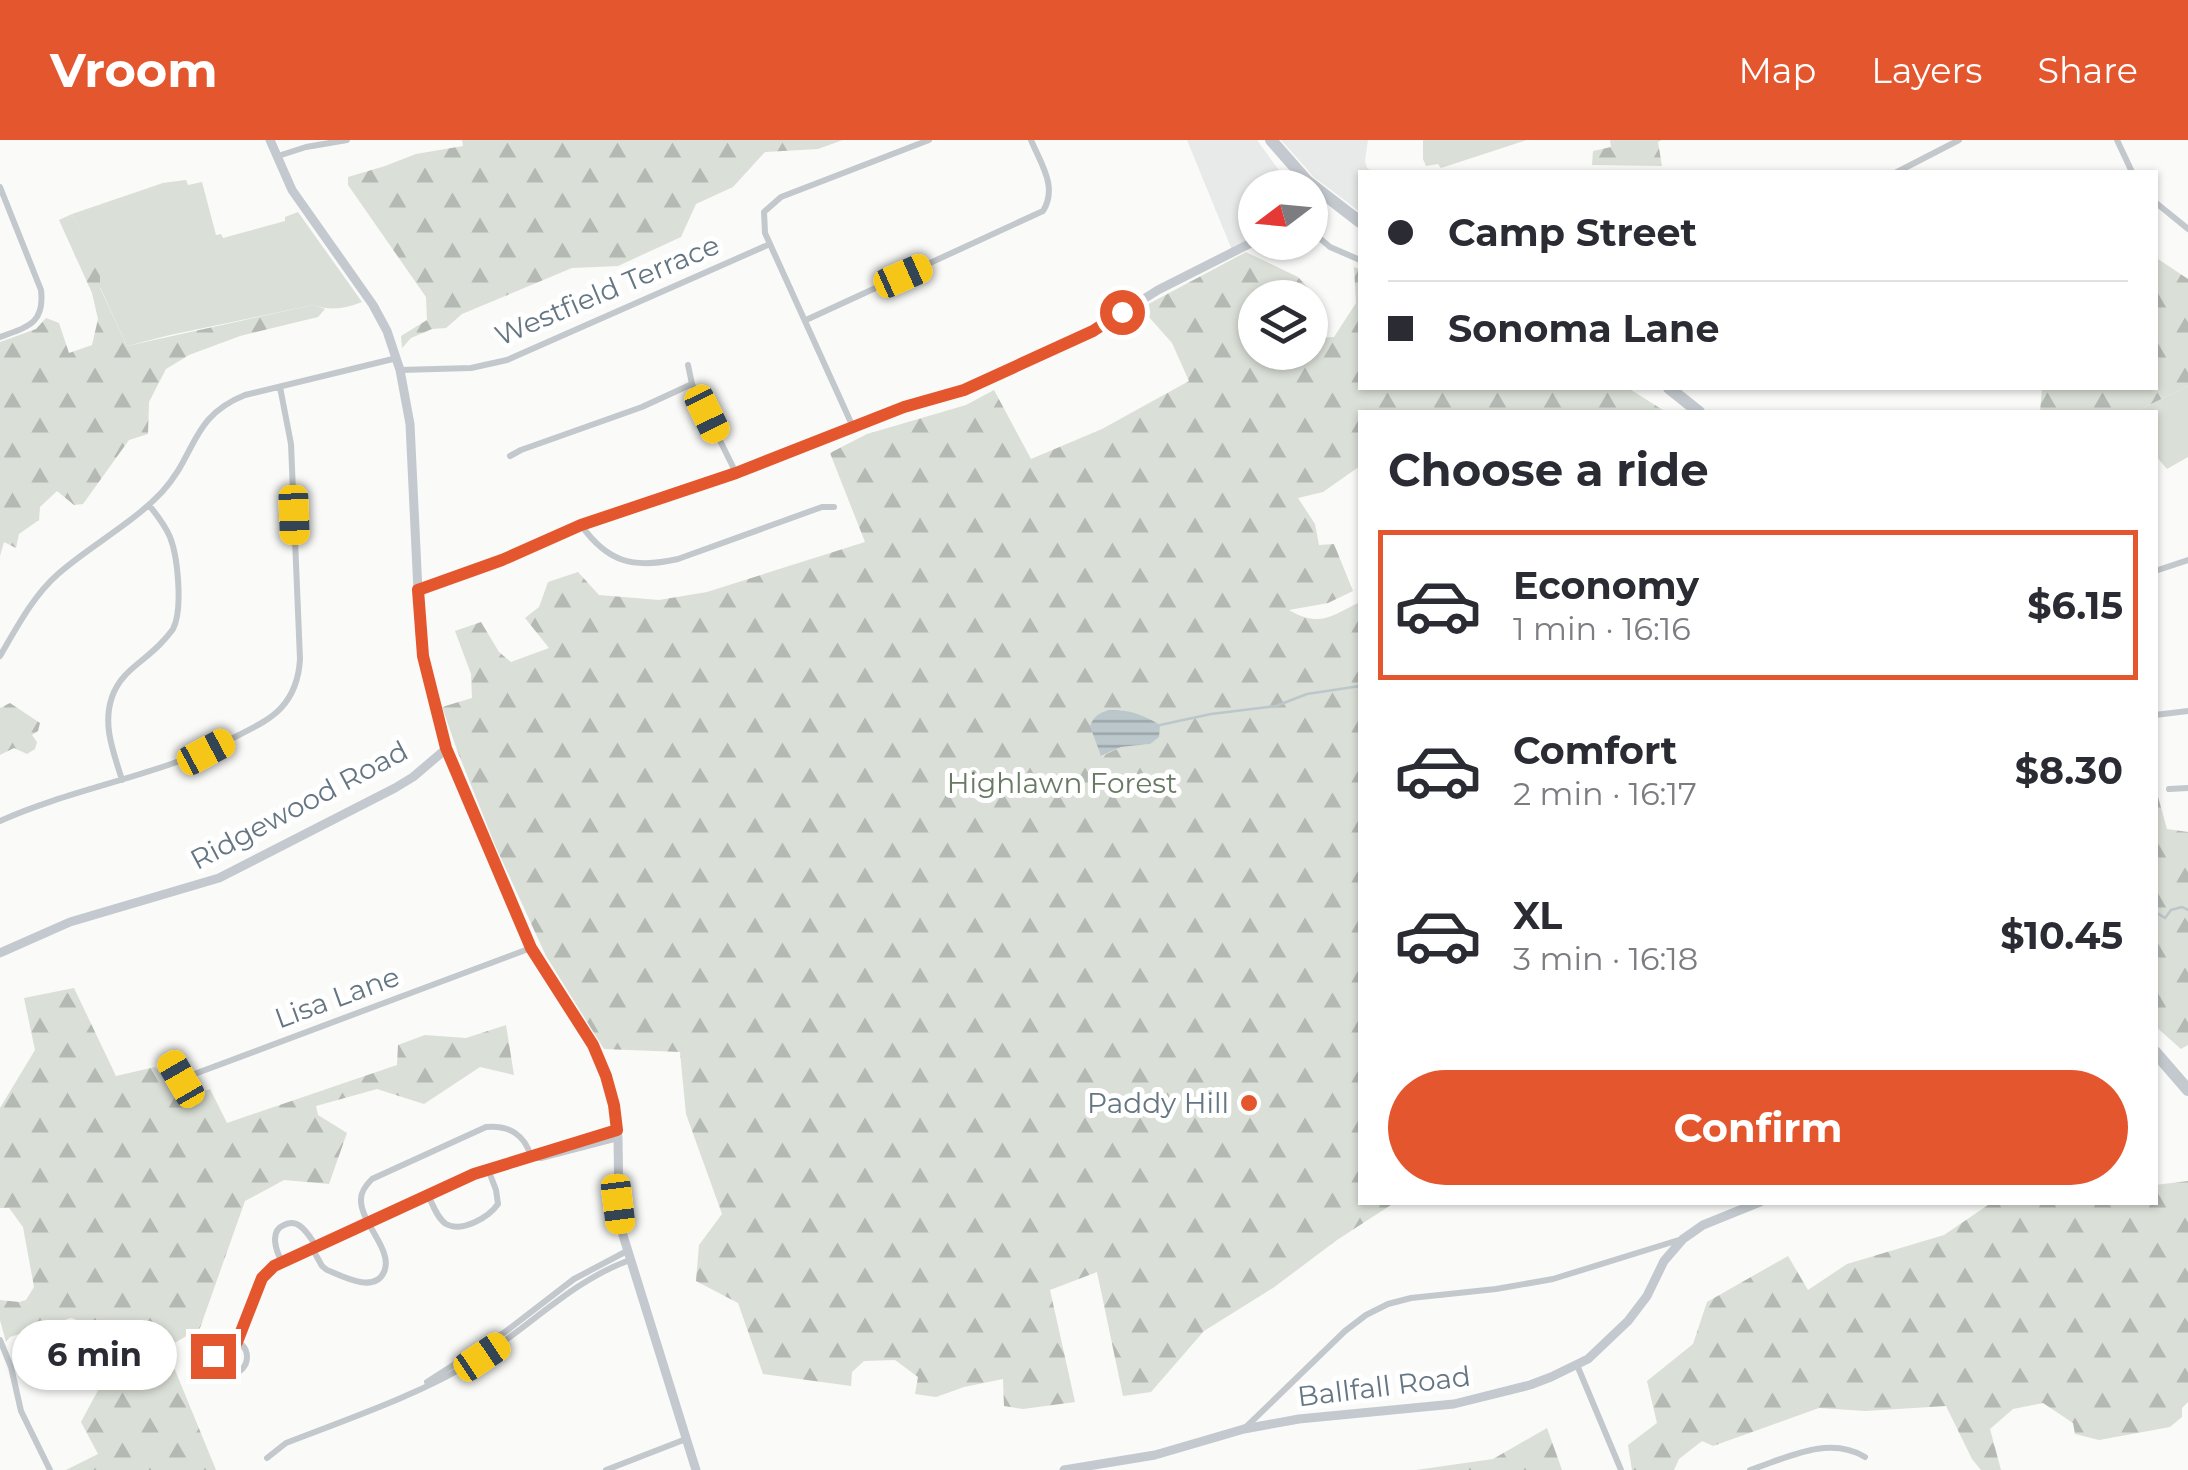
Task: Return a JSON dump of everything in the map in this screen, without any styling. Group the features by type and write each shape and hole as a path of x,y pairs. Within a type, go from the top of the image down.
{"highway":[{"path":"1270,140 1295,170"},
{"path":"1328,198 1358,221"},
{"path":"1672,390 1696,410"},
{"path":"2158,1059 2188,1090"}],"main road":[{"path":"270,140 292,190 374,305 397,358 410,424 423,656 446,748 531,948 593,1045 606,1076 618,1134 618,1204 628,1255 696,1470"},
{"path":"418,590 502,560 581,525 736,473 924,400 964,390 1093,331 1180,278 1238,249"},
{"name":"Ridgewood Road","path":"0,953 70,922 219,878 395,788 446,748"},
{"name":"Ballfall Road","path":"1064,1470 1156,1455 1244,1429 1299,1419 1454,1404 1530,1384 1598,1352 1647,1296 1664,1261 1683,1238 1703,1224 1752,1205"}],"street":[{"path":"278,156 346,140"},
{"path":"852,427 770,244 764,212 781,197 928,140"},
{"path":"806,320 1043,212 1051,188 1030,140"},
{"path":"1901,170 1959,140"},
{"path":"2117,140 2131,170"},
{"path":"0,187 41,290 42,304 40,315 30,326 0,337"},
{"path":"2158,204 2188,229"},
{"path":"1328,243 1358,259"},
{"name":"Westfield Terrace","path":"400,370 470,368 506,360 770,244"},
{"path":"0,656 42,590 149,504 176,475 210,415 226,402 397,358"},
{"path":"688,365 692,384 736,473"},
{"path":"510,456 692,384"},
{"path":"0,821 206,752 266,720 292,694 300,658 291,444 280,387"},
{"path":"122,780 107,718 112,698 132,667 161,644 174,627 178,608 176,557 161,520 149,504"},
{"path":"581,525 620,561 660,563 822,507 834,507"},
{"path":"2158,570 2188,560"},
{"path":"2158,715 2188,711"},
{"path":"2170,789 2188,788"},
{"name":"Lisa Lane","path":"169,1058 181,1079 531,948"},
{"path":"282,1262 275,1236 278,1229 294,1224 301,1227 327,1270 372,1283 386,1270 386,1259 361,1201 372,1179 486,1127 506,1128 521,1137 531,1157"},
{"path":"237,1342 262,1278 270,1268 488,1169 531,1157 542,1158 618,1134"},
{"path":"428,1196 445,1223 458,1227 488,1215 498,1204 488,1169"},
{"path":"1244,1429 1344,1332 1388,1304 1552,1279 1683,1238"},
{"path":"267,1458 286,1443 455,1373 576,1283 628,1255"},
{"path":"0,1340 22,1411 50,1470"},
{"path":"226,1340 237,1342 245,1350 246,1360 236,1372 225,1373 216,1367 214,1351 226,1340"},
{"path":"1577,1365 1620,1470"},
{"path":"606,1470 686,1438"},
{"path":"1750,1470 1822,1447 1840,1446 1865,1456"}],"shaded area":[{"path":"1187,140 1257,140 1279,170 1238,170 1238,246 1232,250"},
{"path":"1281,140 1368,140 1365,161 1370,170 1358,170 1358,210 1328,188 1328,170 1308,170"},
{"path":"1109,710 1154,721 1160,725 1159,737 1150,744 1121,747 1101,756 1090,726 1097,715"}],"green space":[{"path":"462,140 843,140 818,149 765,152 733,187 696,204 681,237 618,266 572,268 462,314 446,328 411,338 402,348 401,336 427,320 426,297 348,185 348,177 416,154 463,146"},
{"path":"1423,140 1527,140 1441,168 1438,164 1426,166"},
{"path":"1610,140 1662,140 1658,142 1662,166 1592,165 1593,151 1611,147"},
{"path":"186,180 188,185 202,182 216,235 223,238 285,221 285,217 298,212 362,302 338,308 313,305 127,346 100,287 99,270 72,214 163,183"},
{"path":"72,214 100,270 100,288 127,346 313,305 325,309 318,317 240,336 189,355 166,369 149,402 148,434 129,440 83,504 74,505 57,491 40,507 39,520 19,534 16,548 4,542 0,556 0,342 36,329 46,318 59,323 69,353 92,345 98,319 92,293 59,220"},
{"name":"Highlawn Forest","path":"1238,256 1238,260 1263,260 1301,280 1238,280 1238,370 1328,370 1328,337 1334,337 1356,303 1354,267 1358,268 1358,390 1631,390 1663,410 1358,410 1358,467 1323,492 1298,498 1315,524 1319,545 1334,544 1353,591 1328,603 1289,610 1317,619 1358,603 1358,1205 1391,1205 1204,1331 1151,1392 1123,1396 1097,1272 1050,1290 1075,1402 1023,1409 1004,1406 1003,1379 936,1397 915,1394 918,1377 895,1360 864,1361 852,1372 851,1386 763,1374 738,1303 696,1281 699,1245 722,1214 686,1114 680,1052 604,1049 546,956 495,845 442,707 472,698 471,674 455,631 481,622 499,652 511,662 549,648 525,618 539,607 548,582 578,572 599,595 659,600 707,592 865,542 830,453 867,434 966,405 994,390 1031,459 1102,429 1189,381 1172,343 1141,308","holes":["1120,710 1149,719 1150,744 1121,747 1102,756 1097,745"]},
{"path":"2158,259 2188,279 2188,386 2139,410 2040,410 2042,390 2158,390"},
{"path":"2188,386 2188,457 2167,469 2158,458 2158,410 2139,410"},
{"path":"10,703 40,723 32,735 37,742 35,749 27,754 14,748 0,755 0,708"},
{"path":"2158,797 2167,829 2188,832 2188,1045 2181,1049 2158,1029"},
{"path":"74,988 116,1076 155,1067 186,1097 210,1089 227,1123 397,1065 398,1045 425,1035 466,1038 506,1025 514,1075 480,1067 424,1104 377,1089 316,1106 318,1115 347,1133 329,1184 284,1180 245,1201 200,1328 166,1348 216,1470 66,1470 98,1454 81,1422 111,1366 100,1328 71,1318 10,1337 6,1342 0,1300 26,1300 34,1287 23,1227 9,1208 0,1208 0,1108 35,1050 24,998"},
{"path":"2188,1181 2188,1402 2182,1408 2182,1417 2170,1427 2099,1440 2075,1434 2073,1423 2043,1403 2013,1409 1990,1429 2001,1470 1981,1470 1946,1406 1865,1411 1819,1408 1713,1446 1702,1441 1679,1459 1674,1470 1632,1470 1628,1445 1657,1423 1647,1381 1693,1344 1707,1302 1788,1256 1808,1290 1847,1264 1944,1235 1988,1205 2158,1205 2158,1185"},
{"path":"1547,1428 1562,1470 1416,1470 1493,1459"}],"waterway":[{"path":"1160,725 1276,706 1307,694 1358,686"},
{"path":"2158,914 2165,918 2171,910 2188,910"}],"place":[{"name":"Paddy Hill","path":"1249,1103"}],"route":[{"path":"213,1356 217,1346 226,1340 237,1342 262,1278 270,1268 474,1174 617,1130 606,1076 593,1045 531,948 446,748 423,656 418,590 502,560 581,525 736,473 904,407 964,390 1093,331 1122,312"}]}
